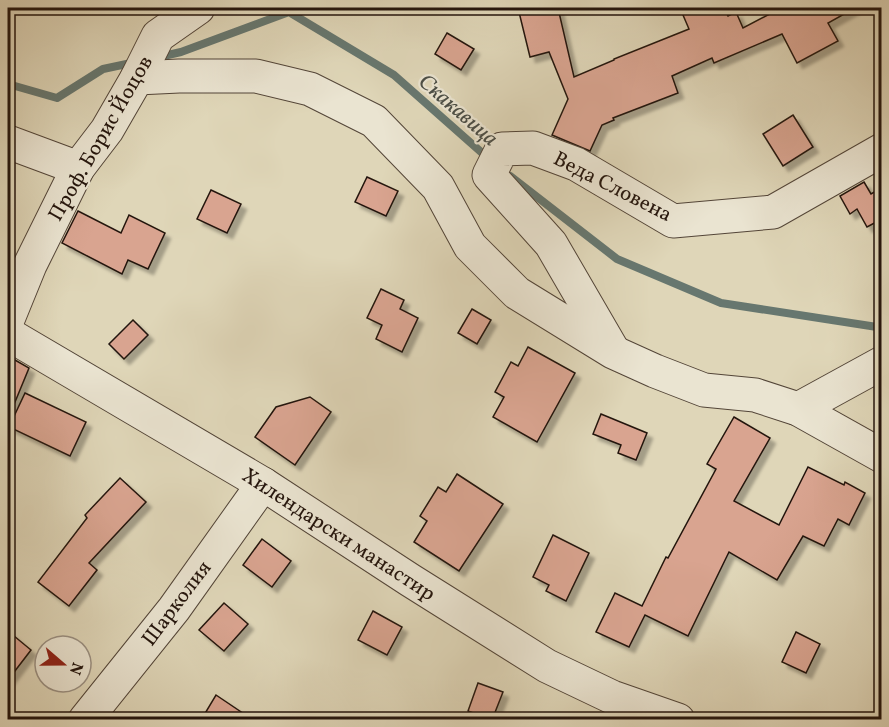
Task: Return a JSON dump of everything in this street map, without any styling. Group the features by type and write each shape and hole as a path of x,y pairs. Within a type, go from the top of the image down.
{"street":[{"name":"Проф. Борис Йоцов","path":"8,319 30,264 78,168 107,130 158,36 198,8"},
{"path":"137,78 256,76 310,89 374,121 438,187 470,246 517,293 613,352 655,371 704,390 755,395 798,409 882,456"},
{"path":"8,142 78,168"},
{"name":"Веда Словена","path":"613,352 551,244 496,162 533,148 576,164 673,221 773,212 882,150"},
{"name":"Хилендарски манастир","path":"8,334 263,484 537,660 607,708 678,720"},
{"path":"798,409 882,363"},
{"name":"Шарколия","path":"85,720 174,609 263,484"}],"building":[{"path":"518,8 558,8 574,77 689,29 680,8 724,8 728,16 736,12 743,28 781,8 855,8 828,23 838,41 797,63 782,34 714,63 712,58 672,76 678,93 613,118 614,120 602,125 590,151 552,135 568,99 549,52 530,57"},
{"path":"447,33 474,49 461,70 435,54"},
{"path":"793,115 813,147 783,166 763,134"},
{"path":"367,177 398,191 386,216 355,202"},
{"path":"864,182 871,194 876,191 882,202 882,219 867,227 857,209 850,214 840,196"},
{"path":"211,190 241,204 227,233 197,219"},
{"path":"78,211 121,233 129,215 165,233 148,269 128,260 122,274 62,243"},
{"path":"381,289 404,300 400,309 418,318 402,352 376,339 382,325 367,318"},
{"path":"472,309 491,320 477,344 458,333"},
{"path":"133,320 148,335 124,359 109,344"},
{"path":"528,347 575,373 537,442 493,417 504,397 495,392 511,362 518,366"},
{"path":"8,356 29,368 8,419"},
{"path":"25,393 86,422 70,456 9,427"},
{"path":"310,397 331,412 295,465 255,437 276,407"},
{"path":"601,414 647,433 636,460 618,453 621,445 593,434"},
{"path":"734,417 770,438 734,501 779,525 808,467 865,493 849,525 838,519 824,546 803,536 777,580 729,552 688,636 645,615 629,647 596,632 615,593 642,606 666,557 668,558 716,469 707,464"},
{"path":"457,474 503,504 459,571 414,542 427,521 420,516 438,487 446,492"},
{"path":"120,478 146,502 89,563 97,570 69,606 38,582 87,518 85,515"},
{"path":"553,535 589,553 566,601 546,591 549,585 533,577"},
{"path":"262,539 291,561 272,587 243,565"},
{"path":"224,603 248,624 224,651 199,630"},
{"path":"373,611 402,627 387,655 358,640"},
{"path":"8,631 31,650 8,680"},
{"path":"796,632 820,644 806,673 782,662"},
{"path":"478,683 503,692 492,720 468,711"},
{"path":"216,695 253,720 201,720"}],"waterway":[{"name":"Скакавица","path":"159,57 181,52 289,12 394,75 489,159"},
{"name":"Скакавица","path":"8,84 57,98 103,69 136,62"},
{"name":"Скакавица","path":"510,176 617,259 721,303 877,327 882,332"}]}
